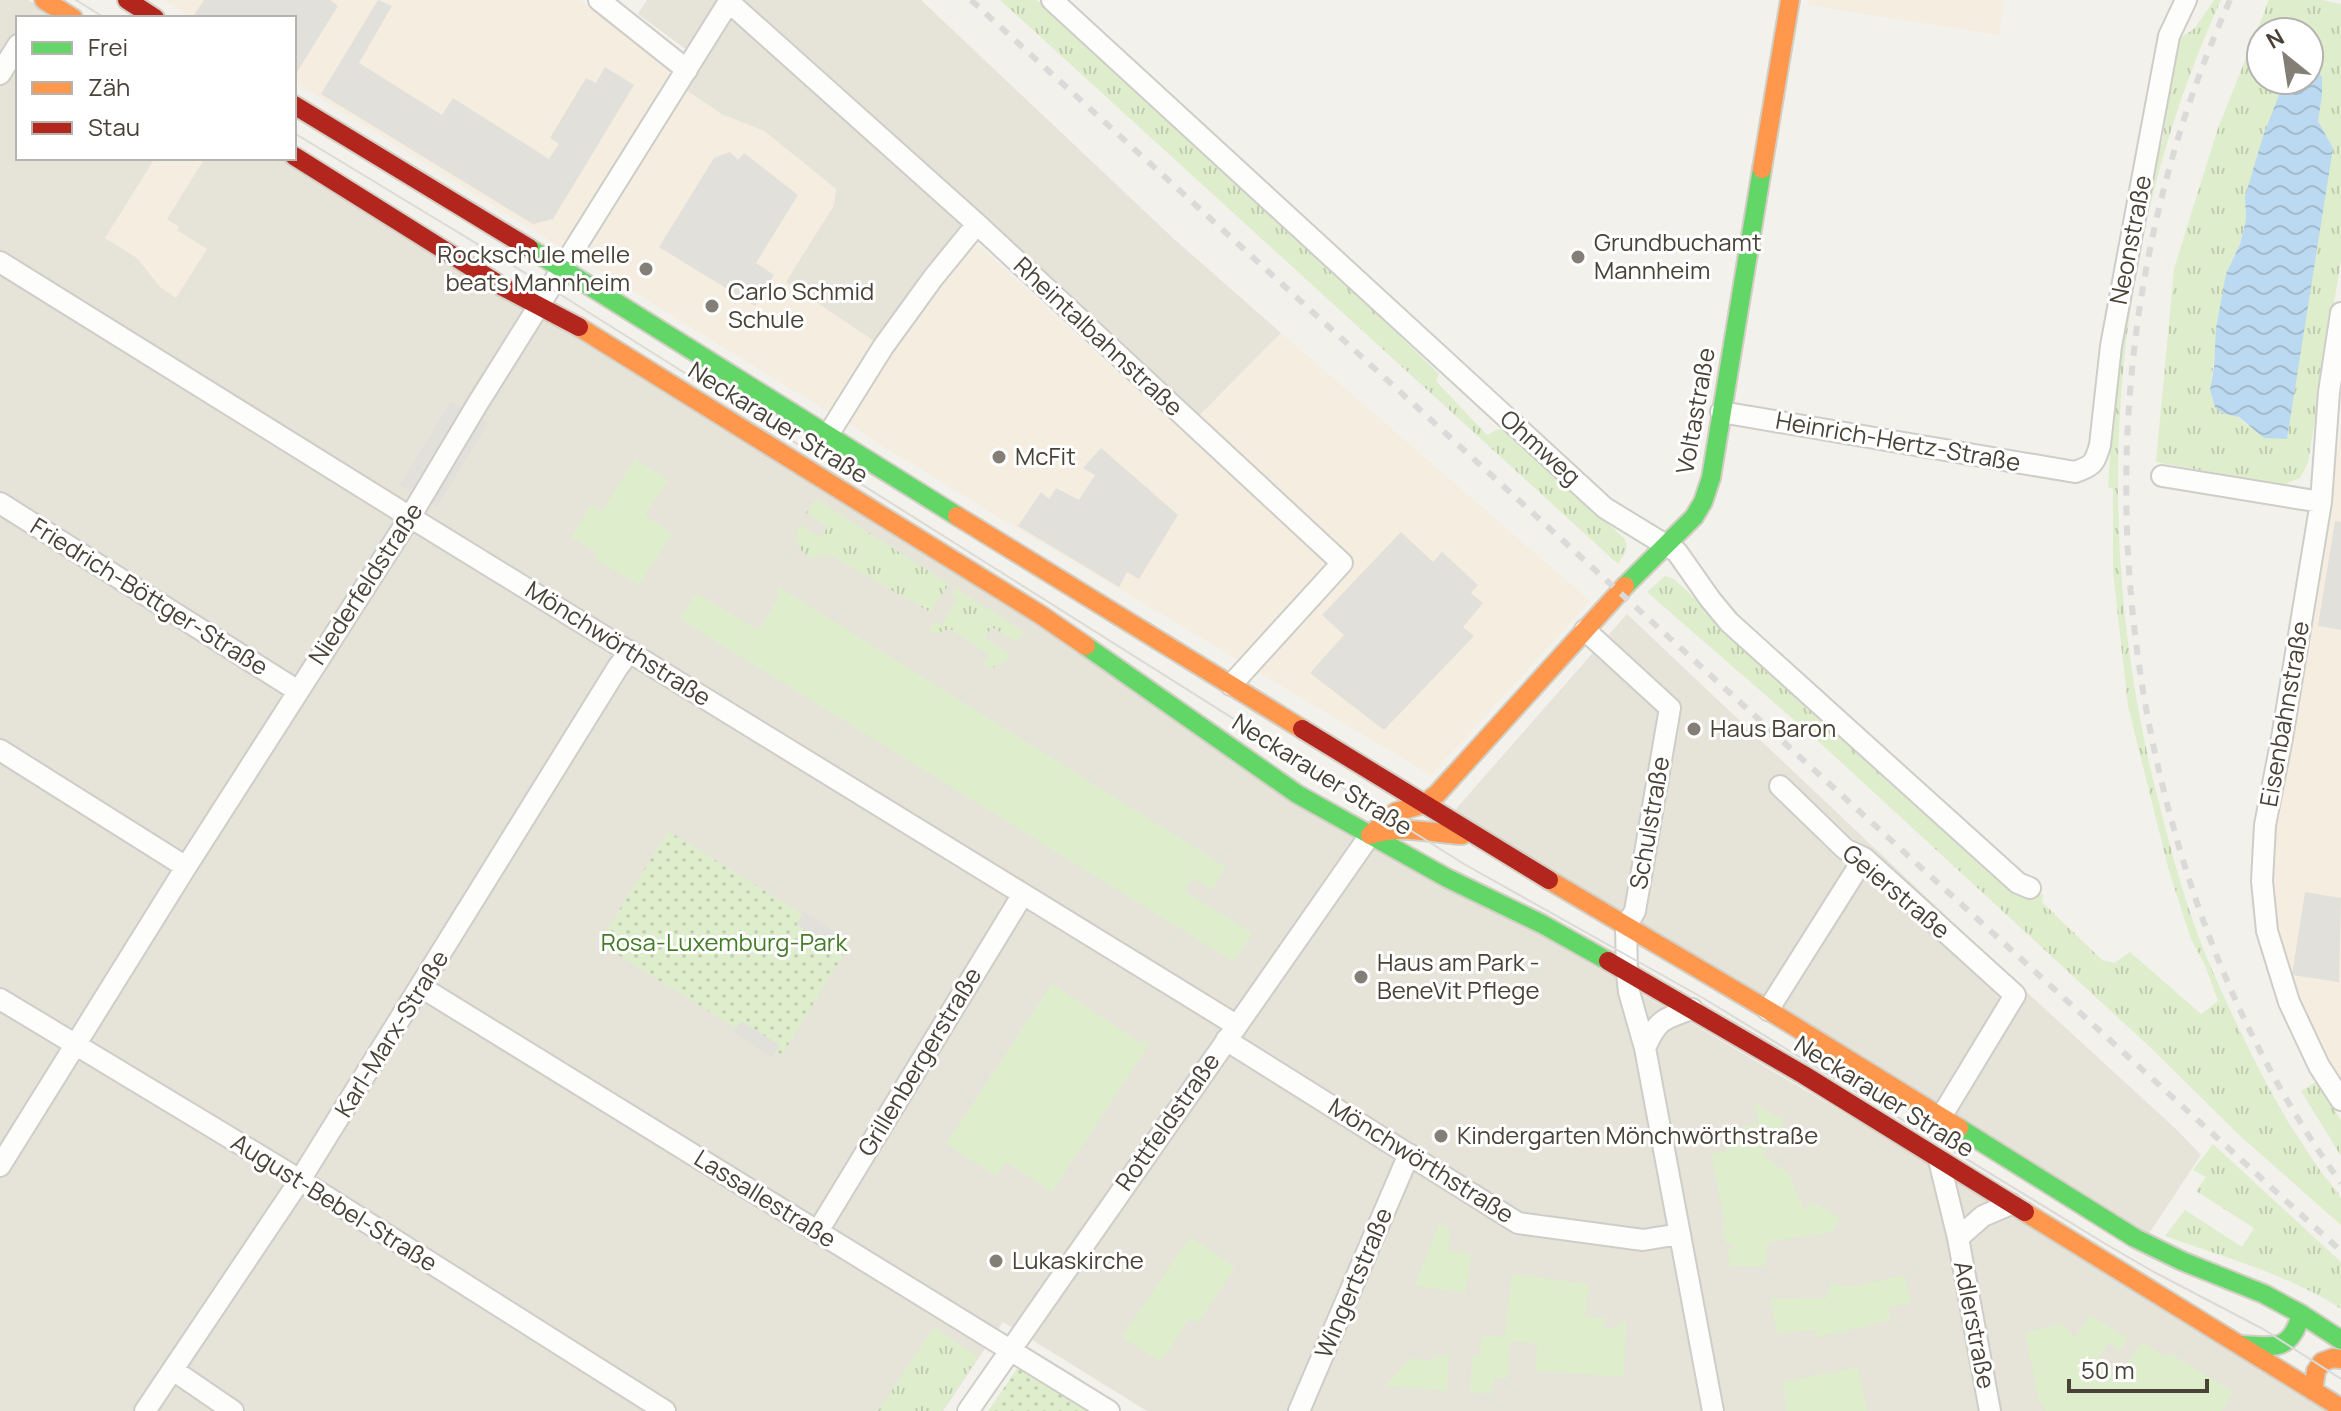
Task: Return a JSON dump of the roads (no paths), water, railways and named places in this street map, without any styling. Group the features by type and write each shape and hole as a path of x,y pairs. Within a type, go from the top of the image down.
{"main road":[{"path":"45,0 70,16"},
{"path":"127,0 152,16"},
{"name":"Voltastraße","path":"1424,804 1437,794 1644,565 1694,517 1703,502 1711,478 1790,0"},
{"name":"Neckarauer Straße","path":"296,106 1473,835 1768,1010 2135,1238 2264,1294 2341,1340"},
{"name":"Neckarauer Straße","path":"296,157 503,287 617,351 1041,615 1297,794 1418,862 1542,924 1692,1009 2341,1408"},
{"path":"1329,812 1394,814 1412,812 1424,804"},
{"path":"1418,862 1415,828 1424,804"},
{"path":"1370,835 1394,814"},
{"path":"1370,835 1388,828 1473,835"},
{"path":"2241,1345 2272,1346 2290,1341 2297,1333 2301,1314"},
{"path":"2313,1391 2319,1364 2331,1357 2341,1359"}],"street":[{"path":"599,0 687,70"},
{"name":"Ohmweg","path":"1052,0 1605,508 1677,552 1729,622 2018,883 2030,888"},
{"name":"Neonstraße","path":"2075,472 2090,466 2097,457 2100,445 2111,346 2169,36 2186,0"},
{"name":"Niederfeldstraße","path":"0,1166 186,867 410,517 538,306 730,1"},
{"name":"Rheintalbahnstraße","path":"730,1 977,224 1342,563 1231,685"},
{"path":"0,74 16,48"},
{"path":"828,435 883,347 977,224"},
{"name":"Mönchwörthstraße","path":"0,262 1023,894 1409,1154 1518,1223 1643,1240 1680,1234"},
{"name":"Eisenbahnstraße","path":"2341,313 2329,392 2321,502 2265,825 2262,881 2267,931 2289,1002 2319,1066 2341,1100"},
{"name":"Heinrich-Hertz-Straße","path":"1721,412 2075,472"},
{"path":"2162,476 2321,502"},
{"name":"Friedrich-Böttger-Straße","path":"0,503 298,691"},
{"name":"Schulstraße","path":"1585,630 1670,708 1635,911 1626,926 1627,973 1629,992 1645,1048 1713,1411"},
{"name":"Karl-Marx-Straße","path":"145,1411 300,1180 630,651"},
{"path":"0,750 186,867"},
{"name":"Geierstraße","path":"1780,786 1845,849 1864,858 2015,995 1941,1117"},
{"name":"Rottfeldstraße","path":"968,1411 1370,835"},
{"path":"1768,1010 1864,858"},
{"name":"Grillenbergerstraße","path":"818,1231 1023,894"},
{"name":"Lassallestraße","path":"421,987 1109,1411"},
{"name":"August-Bebel-Straße","path":"0,999 300,1180 665,1411"},
{"path":"1645,1048 1655,1025 1672,1015 1692,1009"},
{"name":"Wingertstraße","path":"1299,1411 1409,1154"},
{"name":"Adlerstraße","path":"1939,1160 1958,1238 1990,1411"},
{"name":"Adlerstraße","path":"1958,1238 1983,1216 2011,1204"},
{"path":"173,1370 233,1411"}],"water":[{"path":"2279,96 2322,96 2318,121 2333,148 2287,439 2264,438 2239,417 2222,413 2215,407 2210,390 2216,328 2226,274 2240,244 2246,220 2245,197"}],"tram line":[{"path":"76,0 102,16"},
{"path":"296,134 550,288 1464,864 1703,998 2104,1243 2263,1329 2341,1379"}],"railway":[{"path":"971,0 2341,1251"},
{"path":"2230,0 2191,97 2162,197 2141,298 2129,400 2126,503 2132,606 2146,709 2169,811 2199,909 2217,958 2260,1051 2341,1183"}],"place":[{"name":"Grundbuchamt Mannheim","path":"1578,257"},
{"name":"Rockschule melle beats Mannheim","path":"646,269"},
{"name":"Carlo Schmid Schule","path":"712,306"},
{"name":"McFit","path":"999,457"},
{"name":"Haus Baron","path":"1694,729"},
{"name":"Haus am Park - BeneVit Pflege","path":"1361,977"},
{"name":"Kindergarten Mönchwörthstraße","path":"1441,1136"},
{"name":"Lukaskirche","path":"996,1261"}],"park label":[{"name":"Rosa-Luxemburg-Park","path":"724,943"}]}
